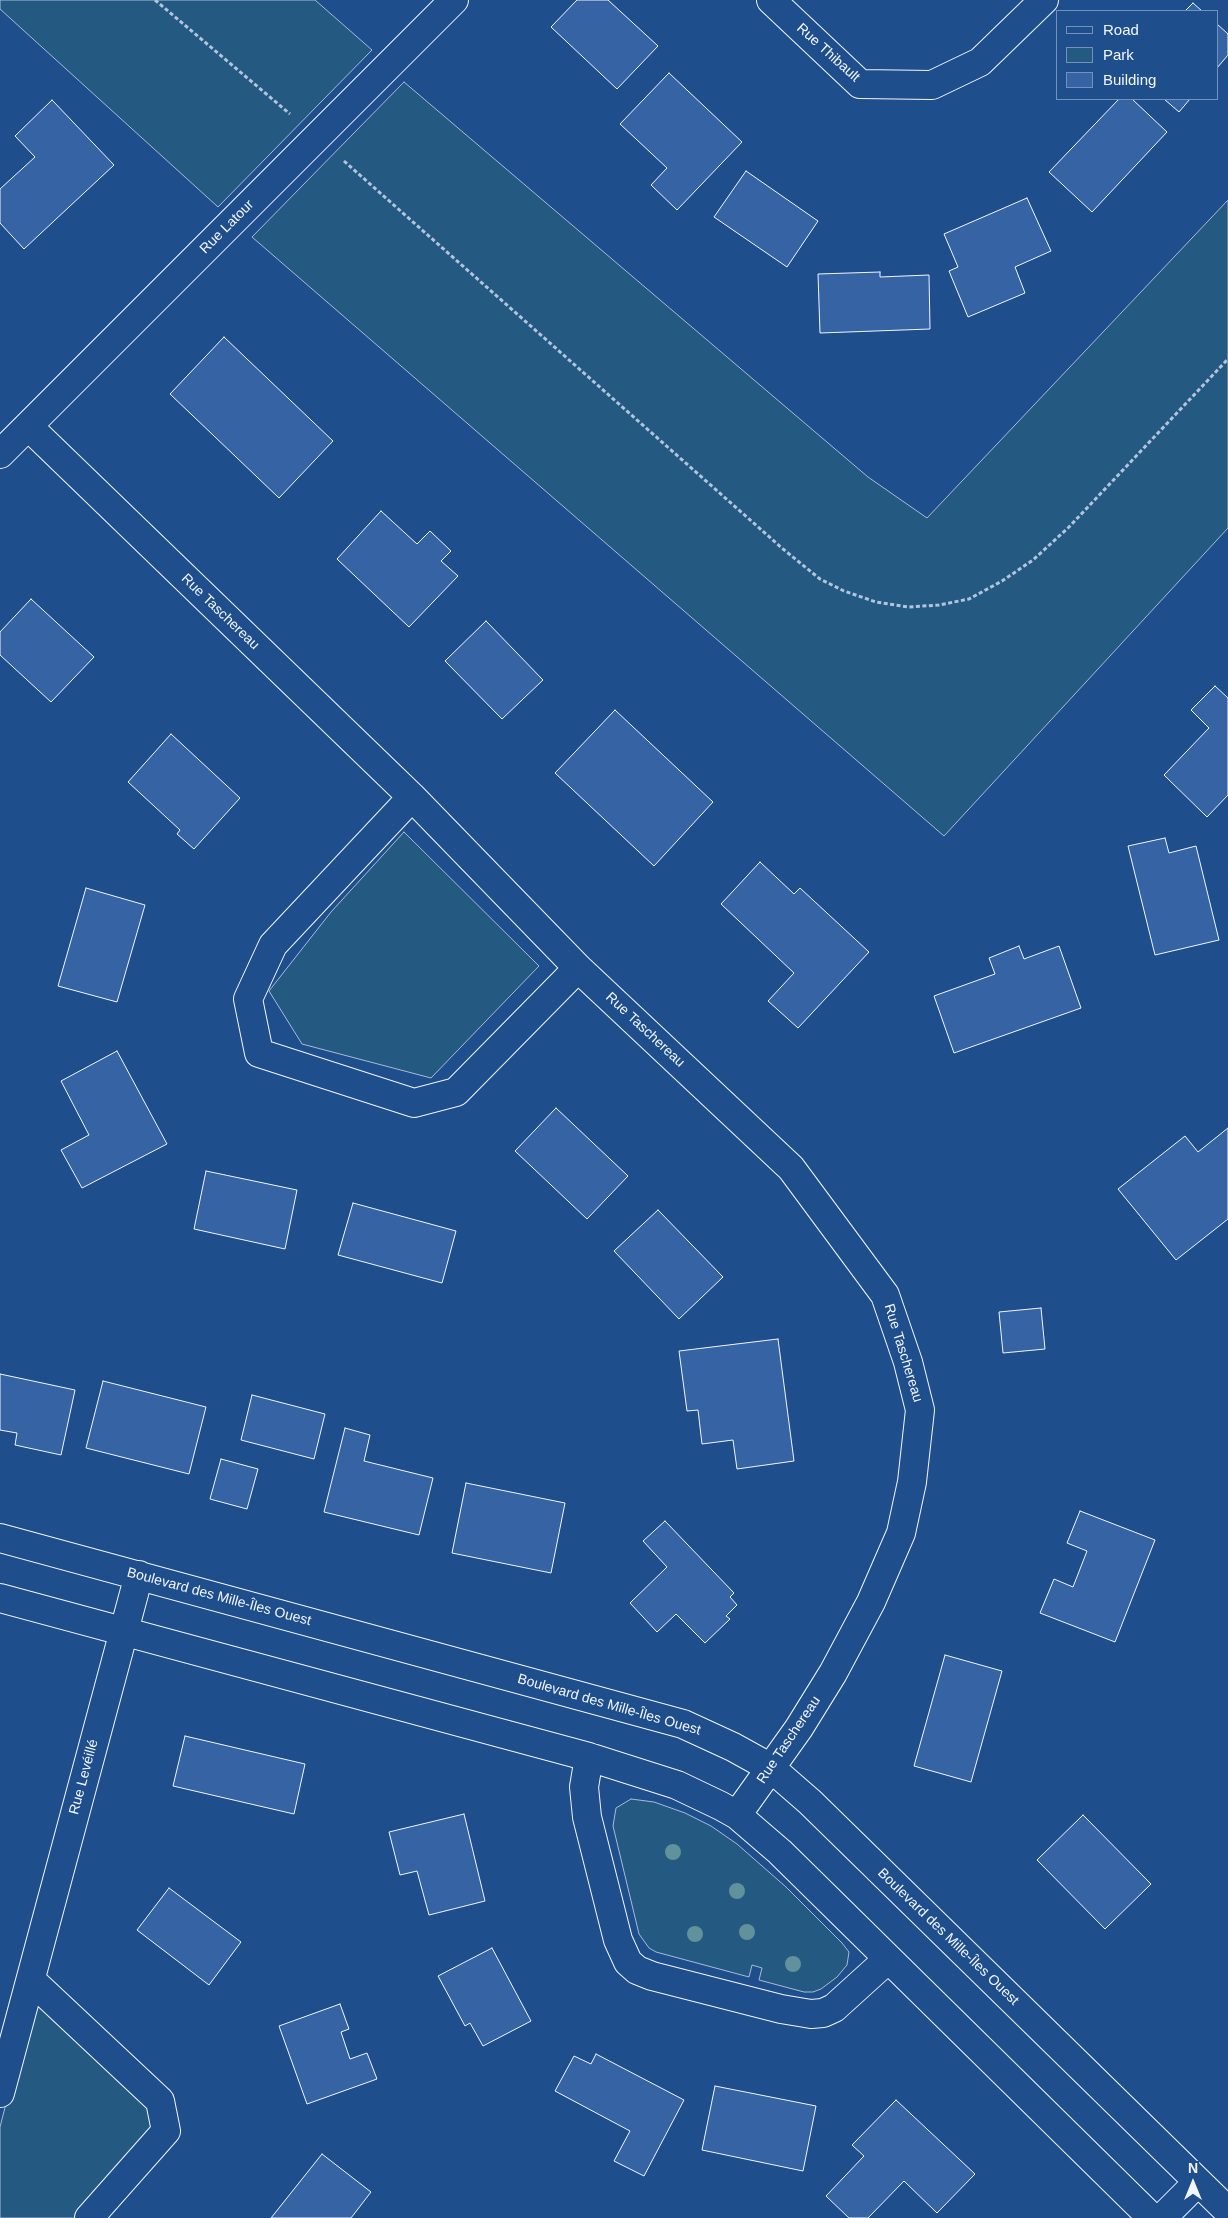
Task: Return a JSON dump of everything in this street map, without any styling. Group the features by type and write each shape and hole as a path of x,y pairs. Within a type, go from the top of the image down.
{"street":[{"name":"Rue Latour","path":"0,454 454,0"},
{"name":"Rue Thibault","path":"771,0 860,84 932,85 980,62 1044,0"},
{"name":"Rue Taschereau","path":"28,426 412,797 578,968 791,1168 885,1296 908,1362 920,1410 912,1482 900,1533 856,1633 799,1728 736,1815"},
{"path":"412,797 272,945 248,999 259,1053 414,1103 456,1092 578,968"},
{"name":"Boulevard des Mille-Îles Ouest","path":"0,1538 683,1724 733,1746 771,1768 830,1821 1228,2211"},
{"name":"Rue Levéillé","path":"0,2093 139,1575"},
{"path":"0,1598 589,1757 677,1785 736,1815 780,1852 887,1960 1152,2218"},
{"path":"589,1757 584,1787 587,1817 618,1940 628,1962 638,1970 652,1976 762,2004 811,2014 823,2013 834,2008 887,1960"},
{"path":"31,1980 160,2101 166,2131 89,2218"},
{"path":"1162,2218 1198,2182"}],"path":[{"path":"154,0 293,117"},
{"path":"342,160 783,549 820,579 844,591 876,602 908,607 939,605 969,598 1002,581 1033,560 1069,527 1228,359"}],"green space":[{"path":"0,0 315,0 372,50 218,207 0,9"},
{"path":"404,82 868,477 927,518 1228,200 1228,528 944,836 252,237"},
{"path":"404,832 539,966 431,1078 302,1044 269,991 331,912"},
{"path":"631,1799 654,1802 685,1813 711,1826 737,1844 786,1887 842,1943 849,1952 847,1965 837,1977 821,1989 813,1992 804,1992 759,1980 762,1968 752,1965 749,1977 656,1952 649,1948 639,1934 613,1826 616,1808"},
{"path":"34,1994 154,2102 158,2126 79,2218 0,2218 0,2127"}],"building":[{"path":"577,0 608,0 658,46 617,89 551,27"},
{"path":"1193,3 1201,10 1186,10"},
{"path":"1218,25 1228,34 1228,55 1218,67"},
{"path":"669,73 742,142 677,210 651,185 667,168 620,124"},
{"path":"52,100 114,165 24,249 0,223 0,189 35,157 15,136"},
{"path":"1118,100 1133,100 1167,132 1092,212 1049,172"},
{"path":"1165,100 1189,100 1179,112"},
{"path":"746,171 818,221 787,267 714,217"},
{"path":"1027,198 1051,251 1015,267 1025,293 968,317 949,271 958,267 944,234"},
{"path":"880,272 880,277 929,275 930,329 820,333 818,274"},
{"path":"224,337 333,441 279,498 170,394"},
{"path":"381,511 417,544 430,531 451,551 441,561 458,576 409,627 337,559"},
{"path":"31,599 94,657 51,702 0,655 0,632"},
{"path":"486,621 543,680 502,719 445,661"},
{"path":"1215,686 1228,698 1228,795 1207,817 1164,775 1209,728 1191,710"},
{"path":"615,710 713,802 654,866 555,773"},
{"path":"171,734 240,798 194,849 177,834 180,830 128,782"},
{"path":"1165,838 1169,853 1196,846 1219,940 1155,955 1128,846"},
{"path":"760,862 794,894 800,888 869,952 798,1028 768,1001 794,973 721,904"},
{"path":"86,888 145,905 117,1002 58,986"},
{"path":"1019,946 1024,959 1059,946 1081,1008 954,1053 934,996 995,974 989,958"},
{"path":"117,1051 167,1144 82,1188 61,1150 89,1135 61,1081"},
{"path":"556,1108 628,1176 587,1219 515,1151"},
{"path":"1228,1128 1228,1219 1176,1260 1118,1189 1185,1136 1198,1152"},
{"path":"206,1171 297,1190 285,1249 194,1229"},
{"path":"353,1203 456,1231 442,1283 338,1255"},
{"path":"658,1210 723,1277 679,1319 614,1251"},
{"path":"1041,1308 1045,1349 1003,1353 999,1312"},
{"path":"778,1339 794,1461 737,1469 733,1440 702,1444 698,1410 687,1411 679,1351"},
{"path":"0,1374 75,1390 61,1455 15,1445 17,1433 0,1430"},
{"path":"103,1381 206,1407 189,1474 86,1448"},
{"path":"252,1395 325,1414 314,1459 241,1440"},
{"path":"345,1428 370,1435 364,1461 433,1478 419,1535 324,1512"},
{"path":"221,1459 258,1469 247,1509 210,1499"},
{"path":"466,1483 565,1503 551,1573 452,1553"},
{"path":"1080,1511 1155,1540 1115,1642 1040,1613 1054,1579 1073,1587 1087,1551 1067,1543"},
{"path":"665,1521 734,1593 730,1597 737,1605 726,1616 730,1619 705,1643 676,1614 657,1632 630,1603 667,1567 643,1541"},
{"path":"945,1655 1002,1671 971,1782 914,1766"},
{"path":"185,1736 305,1764 294,1814 173,1786"},
{"path":"464,1814 485,1901 429,1915 417,1871 400,1875 389,1832"},
{"path":"1083,1815 1151,1884 1105,1929 1037,1860"},
{"path":"169,1888 241,1942 209,1985 137,1930"},
{"path":"492,1948 531,2021 483,2046 470,2023 465,2026 438,1976"},
{"path":"340,2004 349,2029 341,2032 350,2059 367,2053 377,2079 307,2104 279,2026"},
{"path":"596,2054 684,2100 644,2176 614,2161 630,2131 555,2091 574,2056 591,2064"},
{"path":"715,2086 816,2106 803,2171 702,2150"},
{"path":"896,2100 975,2174 937,2213 904,2181 868,2218 849,2218 826,2196 864,2156 852,2145"},
{"path":"322,2154 371,2192 351,2218 271,2218"}]}
